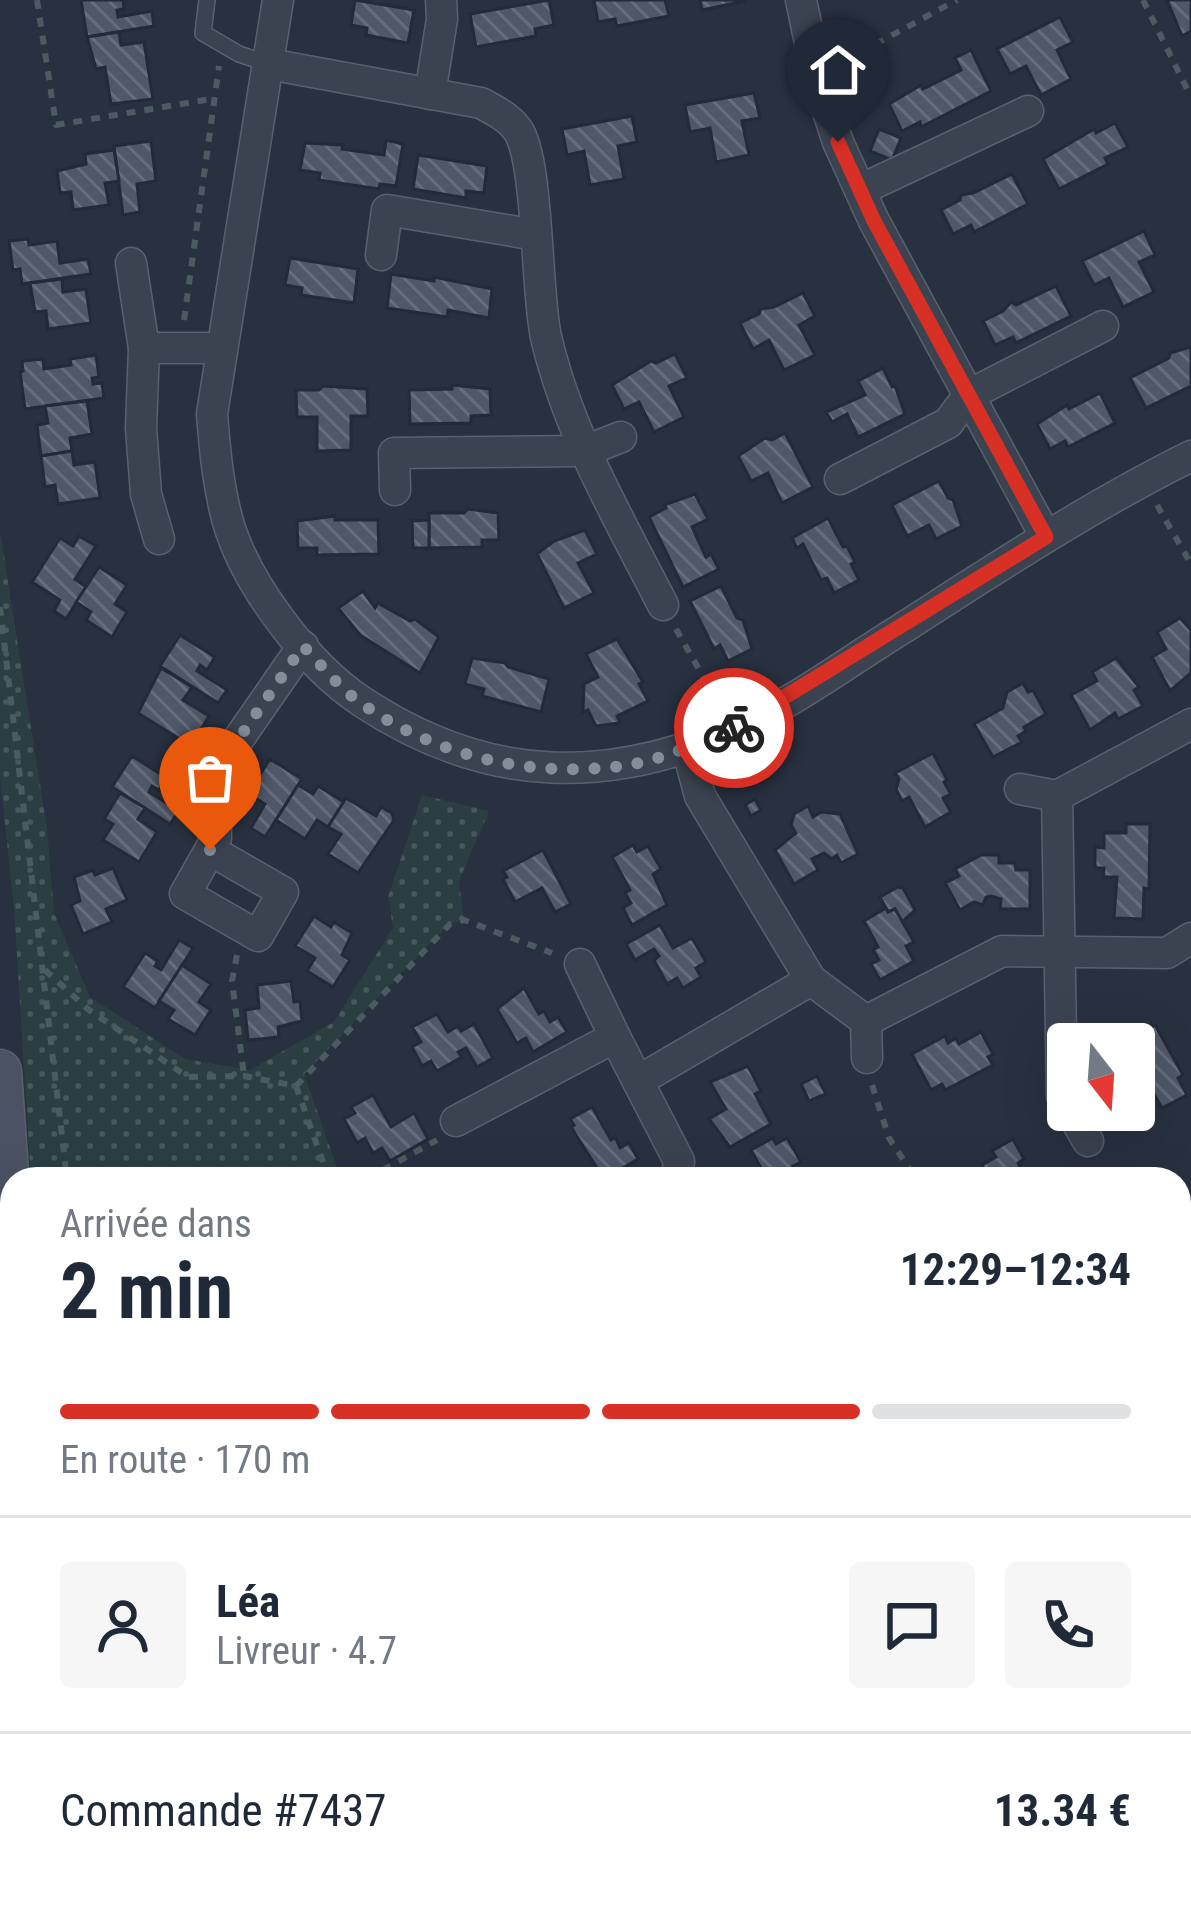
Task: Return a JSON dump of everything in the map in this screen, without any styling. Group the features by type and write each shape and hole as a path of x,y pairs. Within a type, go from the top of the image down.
{"main road":[{"path":"0,1071 7,1167"}],"street":[{"path":"278,0 220,348 212,414 217,473 229,525 249,571 303,646 347,692 402,728 481,759 580,770 632,765 687,748 750,722 1046,537 1191,456"},
{"path":"430,94 442,19 440,0"},
{"path":"801,0 838,142 1046,537"},
{"path":"269,64 481,103 502,114 520,132 546,337 585,451 663,605"},
{"path":"860,190 1028,111"},
{"path":"381,255 387,210 536,236"},
{"path":"131,263 144,348 146,494 159,539"},
{"path":"840,479 948,422 969,395 1103,326"},
{"path":"144,348 220,348"},
{"path":"394,490 394,453 585,451 621,437"},
{"path":"210,850 216,838 215,773 303,646"},
{"path":"1020,789 1057,796 1191,724"},
{"path":"687,748 700,796 811,980 866,1021"},
{"path":"1057,796 1062,1023"},
{"path":"866,1021 1002,951 1167,953 1191,938"},
{"path":"569,960 615,1037 678,1167"},
{"path":"638,1081 811,980"},
{"path":"866,1021 867,1058"},
{"path":"456,1121 615,1037"},
{"path":"1082,1131 1088,1141"}],"lane":[{"path":"207,0 203,33 269,64"}],"path":[{"path":"38,0 56,125 213,98"},
{"path":"816,70 837,65 957,0"},
{"path":"1143,0 1191,97"},
{"path":"180,348 222,45"},
{"path":"1154,499 1191,564"},
{"path":"663,605 719,705 711,709"},
{"path":"0,607 66,1167"},
{"path":"296,1086 449,924 464,920 569,960"},
{"path":"45,970 89,1010 188,1077 244,1076 296,1086"},
{"path":"232,980 244,1076"},
{"path":"867,1058 889,1138 908,1167"},
{"path":"296,1086 325,1167"},
{"path":"391,1167 430,1148"}],"green space":[{"path":"0,532 47,829 54,913 90,997 185,1059 250,1070 334,1022 393,928 388,897 422,795 489,811 459,881 464,920 449,924 304,1074 337,1167 30,1167 14,909 0,776"}],"building":[{"path":"81,0 123,0 118,17 152,11 154,26 87,37"},
{"path":"355,0 414,10 408,43 366,35 367,28 351,25"},
{"path":"549,0 554,25 535,29 536,36 476,47 470,14"},
{"path":"594,0 665,0 669,16 617,26 615,19 598,22"},
{"path":"700,0 745,0 745,1 702,10"},
{"path":"1167,0 1191,0 1191,31 1182,36"},
{"path":"1060,17 1073,42 1057,50 1071,79 1041,95 1026,66 1010,74 997,49"},
{"path":"119,32 121,45 144,42 153,99 111,104 105,67 96,69 87,37"},
{"path":"971,50 991,91 921,127 920,122 902,131 889,104 961,70 955,58"},
{"path":"754,93 760,118 742,121 749,155 716,162 710,128 690,132 685,105"},
{"path":"632,116 637,142 618,146 624,179 590,185 584,151 567,155 562,129"},
{"path":"1115,123 1128,147 1105,158 1108,164 1059,189 1043,159 1094,129 1096,133"},
{"path":"879,129 901,138 892,160 870,151"},
{"path":"386,140 403,144 396,186 380,184 379,189 319,180 320,173 300,170 305,143 343,145 342,149 384,155"},
{"path":"151,141 156,181 137,184 140,212 123,215 114,146"},
{"path":"114,150 119,181 105,183 109,205 73,210 71,192 60,193 57,171 86,164 85,154"},
{"path":"418,155 487,166 484,193 466,191 466,198 413,189"},
{"path":"1012,174 1028,204 974,232 971,225 953,234 941,210 961,195"},
{"path":"1144,231 1155,255 1139,262 1154,292 1123,307 1109,278 1094,285 1082,261"},
{"path":"28,239 29,245 57,241 60,263 88,259 91,274 22,284 20,269 13,270 9,241"},
{"path":"290,258 358,269 354,303 301,295 302,288 285,285"},
{"path":"391,274 492,289 489,318 448,310 447,317 387,308"},
{"path":"62,279 63,292 86,289 91,323 48,329 46,311 35,312 30,283"},
{"path":"1056,286 1071,316 1016,343 1013,337 995,345 983,321 1011,302 1016,305"},
{"path":"803,293 815,316 799,325 815,355 784,370 769,340 753,349 740,323 761,309"},
{"path":"1191,347 1191,386 1146,408 1130,378 1169,358 1170,353"},
{"path":"675,354 687,378 669,386 684,417 654,432 639,402 624,409 612,385 651,361"},
{"path":"96,355 99,377 92,378 93,384 102,383 104,398 25,409 22,361 43,359 44,369"},
{"path":"883,368 905,414 858,437 847,414 832,422 826,412 865,395 858,381"},
{"path":"452,385 490,389 491,415 471,416 471,423 410,424 409,390 452,389"},
{"path":"323,386 367,389 368,416 351,416 351,450 317,451 317,417 297,417 296,390"},
{"path":"1100,393 1115,423 1068,447 1065,441 1050,449 1037,424 1067,405 1069,409"},
{"path":"87,401 92,434 70,438 72,451 41,456 37,425 48,423 45,406"},
{"path":"785,433 813,487 782,503 768,473 751,481 738,456 765,438 772,440"},
{"path":"72,451 74,465 95,462 100,498 58,504 55,485 45,487 41,456"},
{"path":"939,481 953,500 962,526 936,539 929,525 907,536 892,505"},
{"path":"695,494 708,519 692,527 706,557 711,554 719,569 683,587 649,517 664,505"},
{"path":"468,509 498,513 499,540 482,540 482,547 429,548 429,513"},
{"path":"335,516 335,520 378,520 379,554 317,555 317,548 298,548 297,521"},
{"path":"828,518 855,562 851,564 859,580 834,593 827,578 821,580 803,544 797,548 792,538"},
{"path":"429,520 429,548 413,548 412,521"},
{"path":"585,530 597,554 578,563 594,593 564,608 537,554 554,541"},
{"path":"79,536 96,546 75,579 86,587 66,619 54,611 60,600 32,582 60,538 73,546"},
{"path":"99,567 127,585 115,604 127,612 112,637 86,620 91,612 76,602"},
{"path":"721,586 737,618 743,620 752,649 728,661 720,645 714,649 690,601"},
{"path":"363,591 375,608 378,603 410,621 415,619 439,637 420,673 360,635 338,608"},
{"path":"1180,618 1191,630 1191,673 1170,691 1152,657 1166,649 1157,632"},
{"path":"180,635 215,657 207,670 200,665 197,671 227,690 218,703 160,666"},
{"path":"617,639 643,682 639,684 648,701 617,716 620,723 596,726 588,710 583,712 584,684 598,677 586,654"},
{"path":"472,658 505,663 549,679 541,712 482,696 484,689 465,684"},
{"path":"1116,658 1139,687 1134,690 1143,706 1118,719 1115,713 1090,730 1071,695 1097,681 1092,672"},
{"path":"161,668 192,687 183,700 209,716 191,746 138,713"},
{"path":"1023,683 1028,692 1033,690 1046,714 1024,727 1026,731 1018,736 1022,742 993,757 974,724 1003,708 1007,692"},
{"path":"933,753 947,780 951,794 943,798 951,812 925,827 909,797 902,801 895,773"},
{"path":"132,756 167,778 159,790 152,786 149,792 179,811 170,824 112,787"},
{"path":"270,759 302,779 265,837 251,828 265,804 248,793"},
{"path":"298,785 313,794 318,786 344,802 328,827 317,820 305,839 276,820"},
{"path":"120,793 145,808 138,819 157,832 139,862 103,840 113,824 104,819"},
{"path":"346,798 376,816 381,807 394,820 358,873 328,854 341,834 328,827"},
{"path":"755,799 761,810 751,816 745,805"},
{"path":"808,806 813,817 821,812 840,814 858,854 841,863 837,855 832,859 824,853 812,859 818,870 794,884 775,850 796,833 791,825 794,814"},
{"path":"1126,824 1150,824 1149,889 1144,888 1143,919 1114,918 1117,877 1103,877 1104,868 1095,868 1095,847 1104,848 1104,833 1126,833"},
{"path":"633,845 637,852 648,846 661,869 653,874 667,905 632,925 623,908 631,903 625,893 630,890 612,857"},
{"path":"543,850 571,904 555,912 542,888 515,902 503,879 507,877 503,871"},
{"path":"981,855 999,855 999,863 1030,870 1030,909 1000,909 1001,899 991,896 983,905 974,902 960,910 945,883 959,876 955,869"},
{"path":"113,868 127,900 106,909 112,922 83,934 71,905 80,901 74,877"},
{"path":"898,887 915,910 902,922 895,909 888,912 880,897"},
{"path":"886,908 888,912 895,909 914,942 906,946 914,961 880,980 871,964 879,960 873,950 878,947 864,921"},
{"path":"314,916 352,933 342,955 350,960 333,987 307,971 315,958 295,946"},
{"path":"660,925 673,948 692,938 706,962 696,968 701,977 683,988 677,978 667,984 654,960 659,956 654,949 635,960 626,944"},
{"path":"179,940 193,948 155,1008 123,987 145,953 158,961 155,966 161,970"},
{"path":"182,965 211,984 199,1002 211,1010 195,1035 168,1019 174,1010 159,1001"},
{"path":"291,981 302,1021 278,1027 279,1037 248,1040 245,1010 259,1008 257,985"},
{"path":"524,988 539,1014 544,1011 550,1022 558,1017 567,1032 533,1052 526,1038 517,1043 497,1009"},
{"path":"437,1014 448,1032 474,1024 493,1058 477,1067 466,1048 458,1052 462,1057 437,1071 431,1061 422,1066 412,1047 421,1042 412,1027"},
{"path":"1155,1025 1183,1075 1178,1078 1187,1095 1162,1108 1155,1096"},
{"path":"981,1032 993,1054 988,1057 993,1065 945,1090 942,1084 931,1090 912,1054 945,1036 948,1043 956,1038 959,1044"},
{"path":"748,1066 761,1091 755,1094 771,1124 730,1147 709,1119 726,1109 710,1082"},
{"path":"817,1076 826,1094 809,1101 801,1084"},
{"path":"373,1095 391,1127 414,1113 428,1139 390,1161 382,1148 373,1153 365,1138 357,1143 344,1119 355,1113 351,1107"},
{"path":"592,1107 611,1140 615,1137 620,1148 629,1143 638,1159 624,1167 596,1167 570,1119"},
{"path":"773,1138 776,1144 787,1138 801,1162 794,1167 760,1167 751,1150"},
{"path":"1013,1139 1024,1159 1018,1163 1020,1167 983,1167 996,1157 992,1151"}],"way so far":[{"path":"210,850 216,838 215,773 303,646 347,692 402,728 481,759 580,770 632,765 734,728"}],"route":[{"path":"734,728 1046,537 874,221 838,142"}]}
